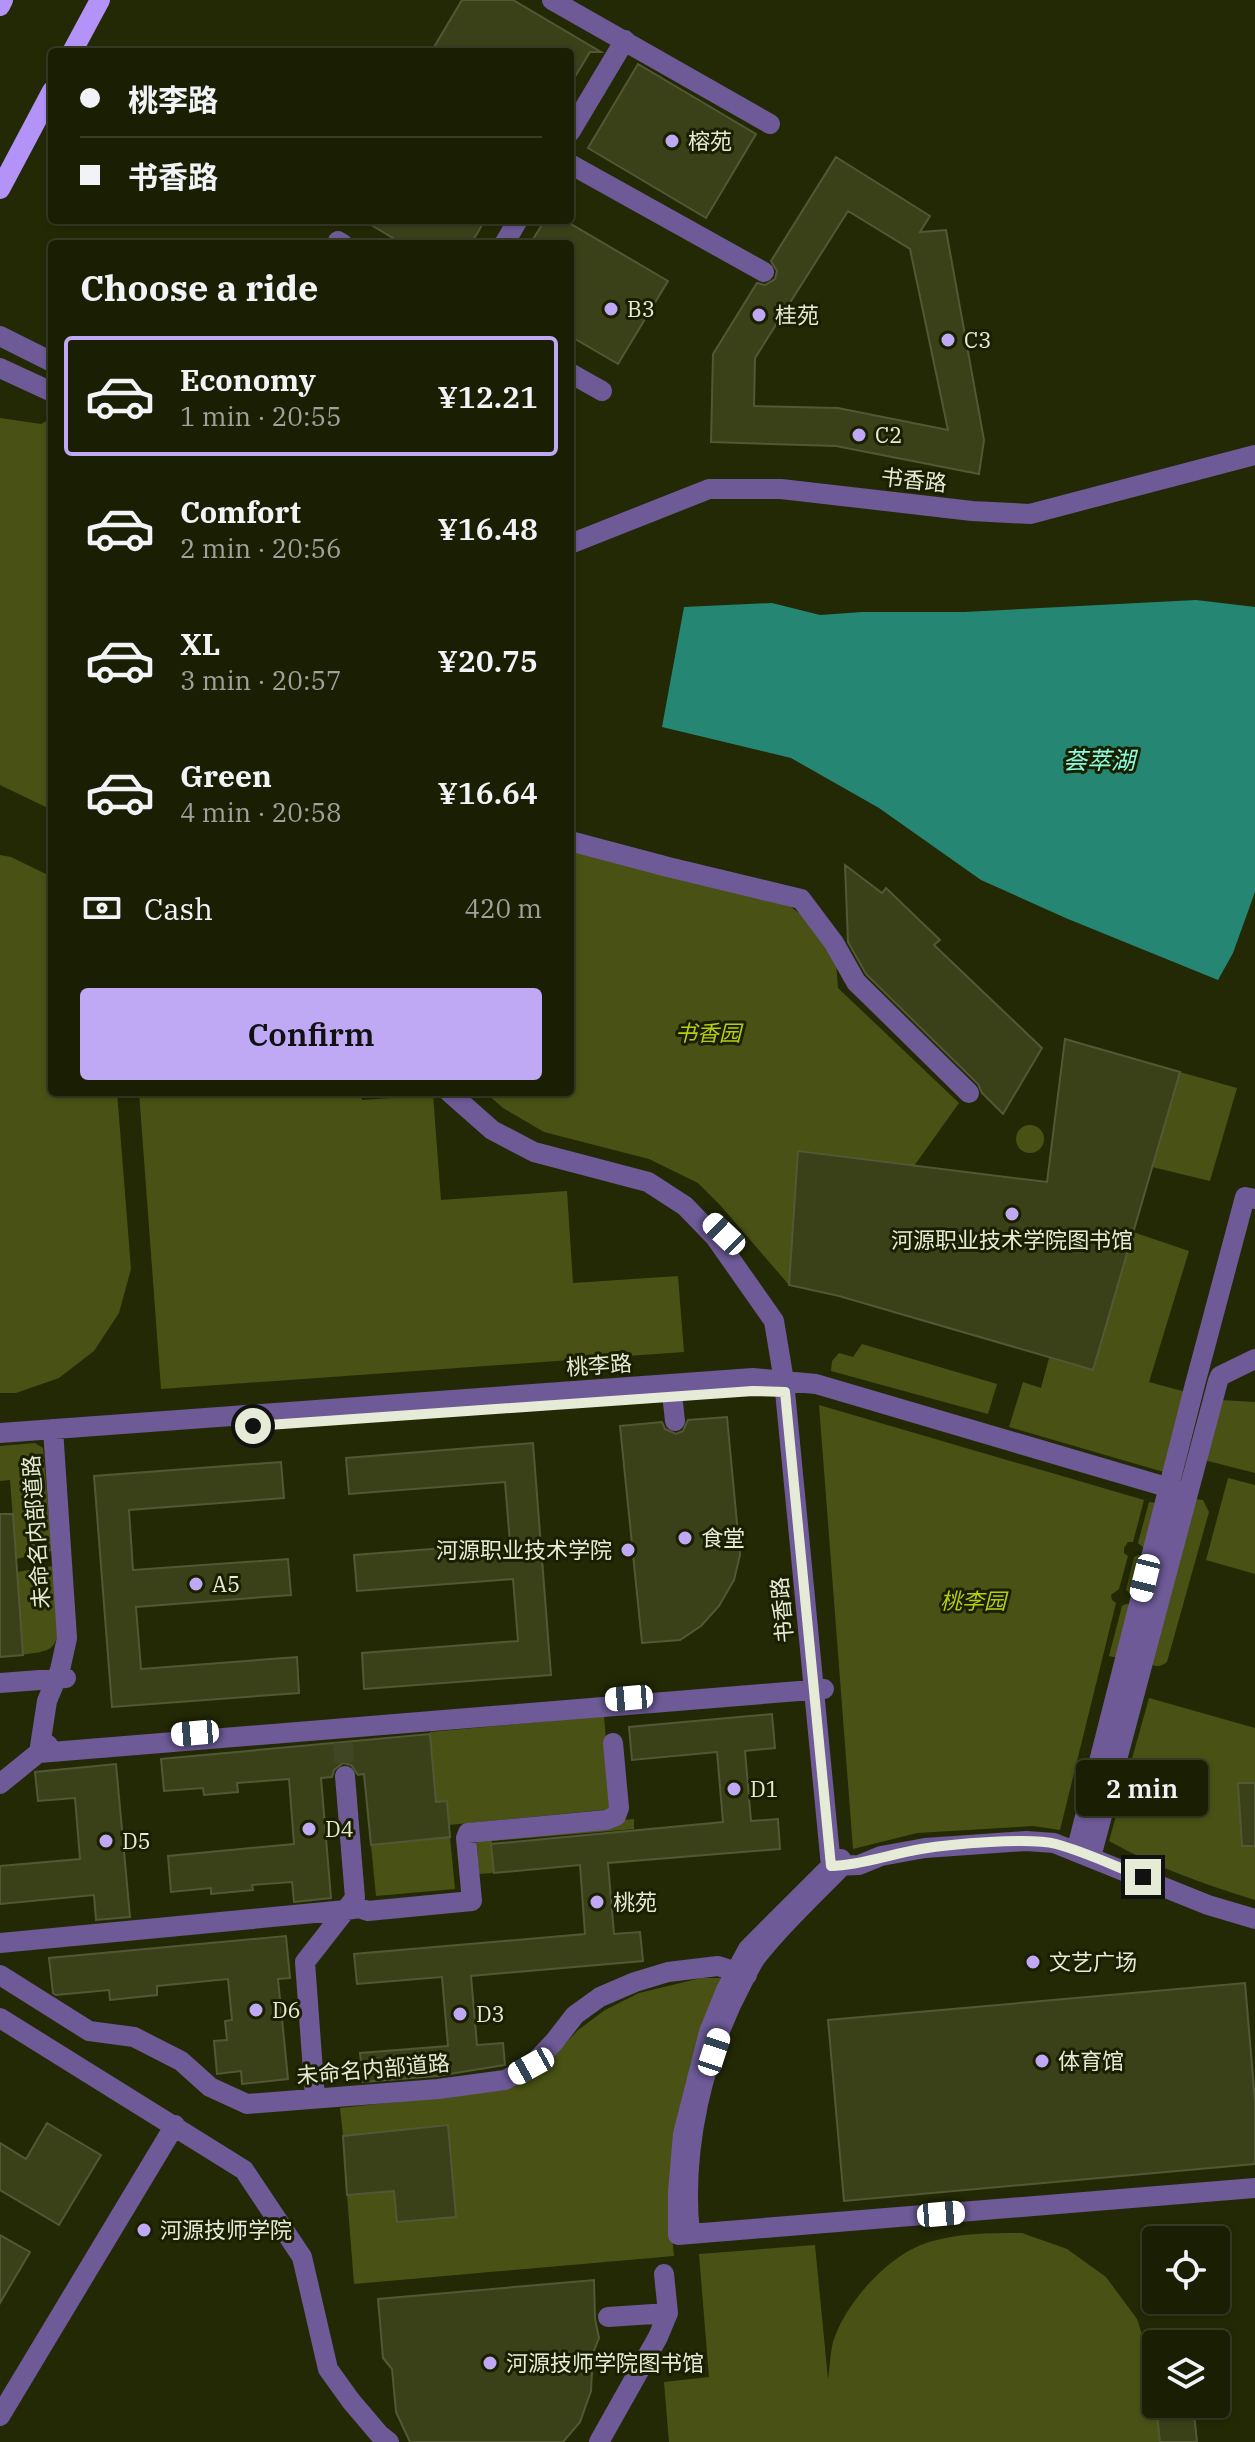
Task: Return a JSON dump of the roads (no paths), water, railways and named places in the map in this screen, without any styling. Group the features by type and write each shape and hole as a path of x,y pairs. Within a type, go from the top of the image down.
{"main road":[{"path":"0,6 3,0"},
{"path":"74,48 100,0"},
{"path":"0,189 48,99"}],"street":[{"path":"552,0 770,124"},
{"path":"574,125 625,40"},
{"path":"574,166 764,272"},
{"path":"0,336 48,360"},
{"path":"0,368 48,390"},
{"path":"574,375 602,391"},
{"name":"书香路","path":"574,542 709,489 781,489 972,511 1030,514 1255,455"},
{"name":"书香路","path":"574,555 711,500 783,500 973,524 1031,527 1255,469"},
{"path":"574,842 801,899 834,943 856,982 969,1093"},
{"name":"书香路","path":"454,1096 492,1130 534,1152 648,1182 685,1206 715,1237 774,1321 790,1387"},
{"name":"书香路","path":"468,1096 497,1125 539,1146 653,1176 690,1201 724,1234 783,1318 836,1861"},
{"path":"1085,1851 1177,1496 1245,1197 1255,1199"},
{"path":"1177,1496 1220,1376 1255,1359"},
{"name":"桃李路","path":"0,1443 58,1434 672,1390 753,1391 816,1384 1177,1496"},
{"path":"672,1390 675,1421"},
{"name":"桃李路","path":"0,1433 58,1434"},
{"name":"未命名内部道路","path":"43,1749 61,1678 67,1638 58,1434"},
{"path":"0,1683 61,1678"},
{"path":"0,1784 43,1749 347,1730 820,1686"},
{"path":"0,1953 472,1901 466,1838 471,1832 606,1820 616,1816 619,1808 613,1743"},
{"path":"321,2098 305,1962 366,1900 351,1776"},
{"path":"1255,1919 1208,1905 1056,1836 1026,1834 924,1839 881,1847 836,1861 748,1949 741,1973 709,2032 683,2134 678,2235 1255,2188"},
{"path":"1085,1851 1211,1898 1255,1910"},
{"path":"0,1943 352,1914"},
{"name":"未命名内部道路","path":"0,1975 89,2031 134,2037 181,2061 210,2087 247,2104 438,2089 505,2080 531,2066 575,2015 600,1997 668,1972 718,1966 741,1973"},
{"path":"0,2018 172,2130 237,2181 294,2266 321,2380 369,2442"},
{"path":"0,2032 244,2170 302,2257 328,2369 351,2401 389,2442"},
{"path":"0,2416 172,2130"},
{"path":"599,2442 658,2337 668,2313 664,2274"},
{"path":"608,2317 668,2313"}],"water":[{"name":"荟萃湖","path":"1196,600 1255,607 1255,892 1233,953 1218,980 981,880 879,808 791,758 662,727 684,607 772,603 820,615 964,612"}],"tunnel":[{"path":"343,1743 345,1776"}],"place":[{"name":"榕苑","path":"672,141"},
{"name":"B3","path":"611,309"},
{"name":"桂苑","path":"759,315"},
{"name":"C3","path":"948,340"},
{"name":"C2","path":"859,435"},
{"name":"河源职业技术学院图书馆","path":"1012,1214"},
{"name":"食堂","path":"685,1538"},
{"name":"河源职业技术学院","path":"628,1550"},
{"name":"A5","path":"196,1584"},
{"name":"D1","path":"734,1789"},
{"name":"D4","path":"309,1829"},
{"name":"D5","path":"106,1841"},
{"name":"桃苑","path":"597,1902"},
{"name":"文艺广场","path":"1033,1962"},
{"name":"D6","path":"256,2010"},
{"name":"D3","path":"460,2014"},
{"name":"体育馆","path":"1042,2061"},
{"name":"河源技师学院","path":"144,2230"},
{"name":"河源技师学院图书馆","path":"490,2363"}],"park label":[{"name":"书香园","path":"708,1033"},
{"name":"桃李园","path":"973,1601"}]}
